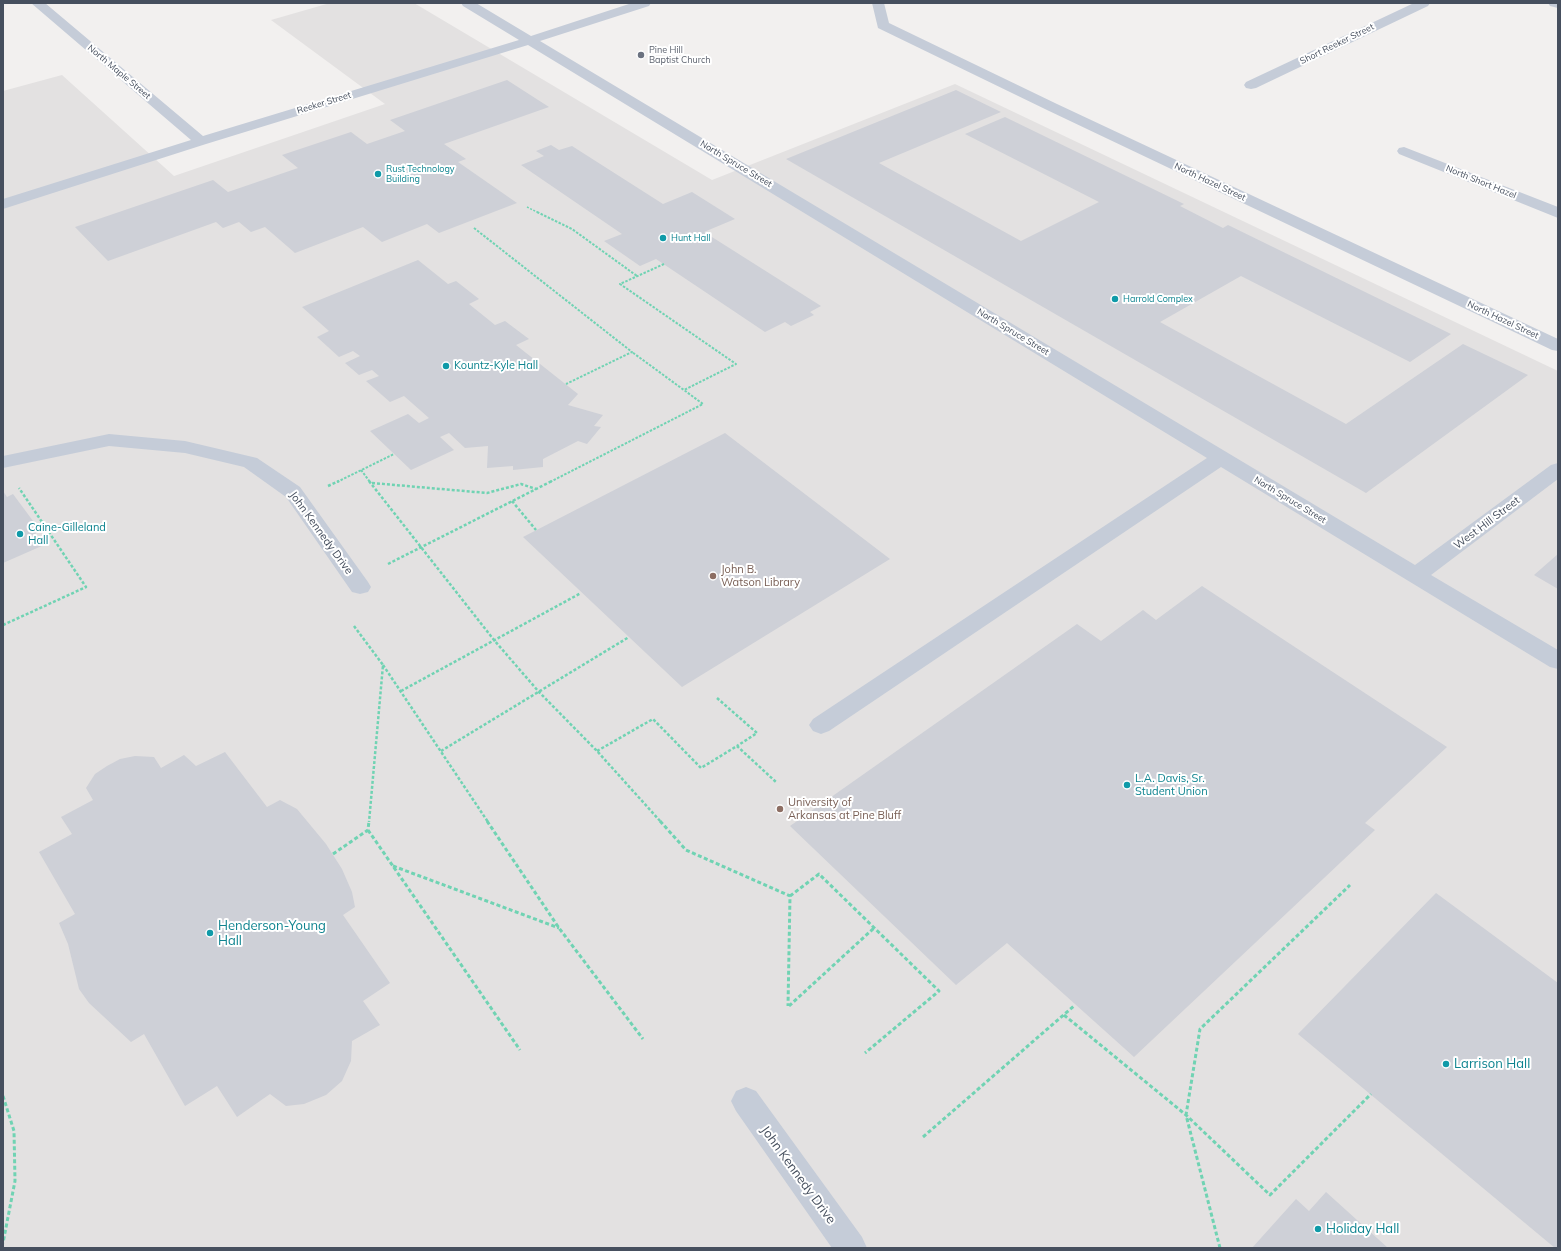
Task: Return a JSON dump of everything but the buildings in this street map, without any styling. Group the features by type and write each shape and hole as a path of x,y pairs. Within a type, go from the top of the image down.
{"street":[{"name":"North Maple Street","path":"37,3 200,141"},
{"name":"North Spruce Street","path":"467,3 531,40 1415,576 1558,661"},
{"name":"Reeker Street","path":"3,204 200,141 531,40 645,3"},
{"name":"North Hazel Street","path":"878,3 883,25 1060,111 1558,346"},
{"name":"Short Reeker Street","path":"1251,85 1424,3"},
{"path":"1554,3 1558,4"},
{"name":"North Short Hazel","path":"1404,151 1558,213"},
{"name":"John Kennedy Drive","path":"3,462 109,440 185,447 250,462 293,492 360,587"},
{"path":"821,725 1019,592 1143,512 1221,458"},
{"name":"West Hill Street","path":"1415,576 1558,469"},
{"name":"John Kennedy Drive","path":"746,1101 851,1248"}],"path":[{"path":"526,207 572,229 637,276"},
{"path":"388,564 703,404 632,352 474,228"},
{"path":"664,264 620,284 736,364 684,390"},
{"path":"566,384 632,352"},
{"path":"323,488 394,454"},
{"path":"361,470 494,640 538,692 597,751 686,850 790,896"},
{"path":"371,483 487,493 521,484 537,489"},
{"path":"3,625 86,588 17,486"},
{"path":"512,502 536,530"},
{"path":"402,691 582,593"},
{"path":"354,626 402,691 559,928 643,1039"},
{"path":"441,751 629,637"},
{"path":"383,665 368,830 520,1050"},
{"path":"597,751 653,719 701,768 757,733 717,698"},
{"path":"737,746 776,782"},
{"path":"332,854 368,830"},
{"path":"393,866 559,928"},
{"path":"790,896 819,874 939,991 865,1053"},
{"path":"1220,1248 1186,1115 1200,1029 1350,885"},
{"path":"790,896 788,1006 874,928"},
{"path":"924,1137 1075,1004"},
{"path":"1064,1015 1186,1115 1270,1195 1371,1094"},
{"path":"3,1096 14,1131 15,1181 3,1243"}],"shaded area":[{"name":"University of Arkansas at Pine Bluff","path":"330,3 414,3 712,180 955,84 1558,371 1558,1248 3,1248 3,91 62,75 174,176 385,104 271,20"}],"place":[{"name":"Pine Hill Baptist Church","path":"641,55"},
{"name":"Rust Technology Building","path":"378,174"},
{"name":"Hunt Hall","path":"663,238"},
{"name":"Harrold Complex","path":"1115,299"},
{"name":"Kountz-Kyle Hall","path":"446,366"},
{"name":"Caine-Gilleland Hall","path":"20,534"},
{"name":"John B. Watson Library","path":"713,576"},
{"name":"L.A. Davis, Sr. Student Union","path":"1127,785"},
{"name":"University of Arkansas at Pine Bluff","path":"780,809"},
{"name":"Henderson-Young Hall","path":"210,933"},
{"name":"Larrison Hall","path":"1446,1064"},
{"name":"Holiday Hall","path":"1318,1229"}]}
